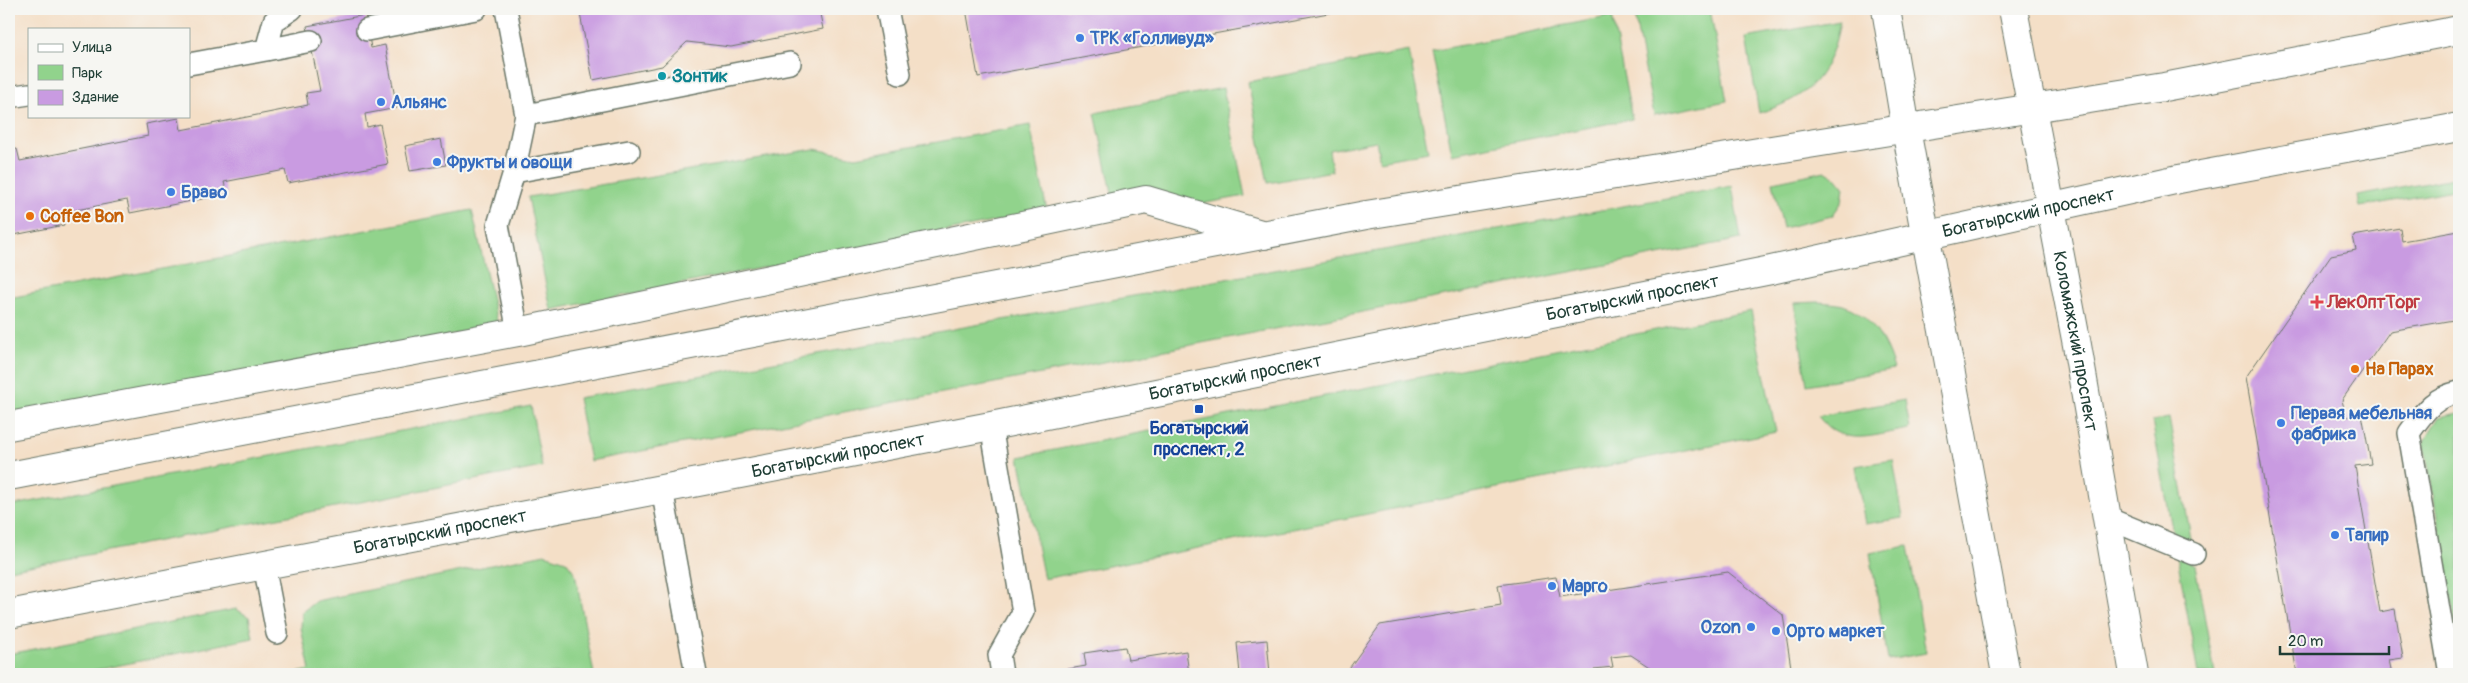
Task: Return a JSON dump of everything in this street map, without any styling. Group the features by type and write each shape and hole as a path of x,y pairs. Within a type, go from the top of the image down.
{"main road":[{"path":"1886,9 1906,129 2006,674"},
{"name":"Коломяжский проспект","path":"2013,9 2030,108 2077,345 2134,674"},
{"path":"9,476 1386,212 2164,87 2459,30"},
{"name":"Богатырский проспект","path":"9,614 991,426 1761,272 2179,179 2459,127"},
{"path":"9,426 518,332 1146,200 1264,235"}],"lane":[{"path":"266,50 274,21 292,9"},
{"path":"368,30 476,9"},
{"path":"506,9 526,115 514,172 498,225 518,332"},
{"path":"887,9 900,74"},
{"path":"190,64 311,41"},
{"path":"526,115 790,63"},
{"path":"9,97 28,94"},
{"path":"514,172 629,150"},
{"path":"2450,674 2409,433 2426,410 2442,395 2459,392"},
{"path":"991,426 1023,612 999,655 1002,674"},
{"path":"662,488 696,674"},
{"path":"2107,518 2194,554"},
{"path":"264,565 278,633"}],"green space":[{"path":"1661,9 1710,9 1727,101 1654,115 1634,14"},
{"path":"1612,16 1632,119 1452,154 1432,51"},
{"path":"1840,21 1830,56 1824,70 1815,81 1805,91 1792,99 1777,107 1759,113 1746,38"},
{"path":"1409,51 1428,152 1380,161 1376,141 1329,150 1332,171 1268,183 1248,82"},
{"path":"1223,88 1245,196 1195,205 1113,197 1095,113"},
{"path":"1030,125 1047,211 551,310 528,197 814,149 856,157"},
{"path":"1825,171 1836,178 1844,188 1842,202 1832,216 1783,228 1773,182"},
{"path":"2459,177 2459,189 2360,207 2358,196"},
{"path":"1732,186 1741,239 590,461 578,398"},
{"path":"472,210 498,326 9,420 9,298"},
{"path":"1819,302 1843,305 1862,315 1882,340 1894,369 1807,385 1794,303"},
{"path":"1751,311 1776,432 1044,579 1019,457"},
{"path":"1905,400 1910,429 1884,434 1860,437 1848,436 1827,427 1818,416"},
{"path":"531,406 542,467 9,570 9,506"},
{"path":"2459,413 2459,645 2424,441 2439,417"},
{"path":"2169,418 2192,543 2173,534 2152,421"},
{"path":"1893,460 1903,518 1865,524 1855,466"},
{"path":"1908,546 1926,653 1888,660 1870,553"},
{"path":"545,554 566,561 575,573 594,674 292,674 310,670 301,628 302,612 316,601"},
{"path":"2177,556 2195,565 2215,674 2198,674"},
{"path":"236,609 249,617 253,638 76,674 9,674 9,654"}],"building":[{"path":"364,9 391,9 365,15"},
{"path":"579,9 819,9 823,29 731,47 687,42 662,66 593,80"},
{"name":"ТРК «Голливуд»","path":"966,9 1345,9 1345,10 978,77"},
{"path":"365,15 371,48 385,45 397,108 365,114 367,127 380,124 388,164 288,183 285,170 224,182 227,194 130,213 127,200 61,213 64,225 9,236 9,150 17,149 20,161 148,136 146,124 179,118 181,130 308,105 306,93 320,91 307,26"},
{"path":"441,139 446,165 410,171 405,146"},
{"path":"2400,228 2402,241 2459,231 2459,319 2390,331 2342,400 2346,417 2362,414 2371,464 2355,466 2380,612 2395,609 2403,658 2389,660 2392,674 2297,674 2246,377 2331,255 2356,250 2353,236"},
{"path":"1728,572 1783,615 1792,674 1660,674 1631,655 1611,657 1613,667 1594,669 1594,674 1345,674 1380,625 1501,605 1498,585 1556,577 1560,597"},
{"path":"1267,640 1270,674 1240,674 1237,643"},
{"path":"1125,647 1128,660 1186,651 1189,674 1039,674 1086,666 1084,653"}],"place":[{"name":"ТРК «Голливуд»","path":"1080,38"},
{"name":"Зонтик","path":"662,76"},
{"name":"Альянс","path":"381,102"},
{"name":"Фрукты и овощи","path":"437,162"},
{"name":"Браво","path":"171,192"},
{"name":"Coffee Bon","path":"30,216"},
{"name":"ЛекОптТорг","path":"2317,302"},
{"name":"На Парах","path":"2355,369"},
{"name":"Богатырский проспект, 2","path":"1199,409"},
{"name":"Первая мебельная фабрика","path":"2281,423"},
{"name":"Тапир","path":"2335,535"},
{"name":"Марго","path":"1552,586"},
{"name":"Ozon","path":"1751,627"},
{"name":"Орто маркет","path":"1776,631"}]}
